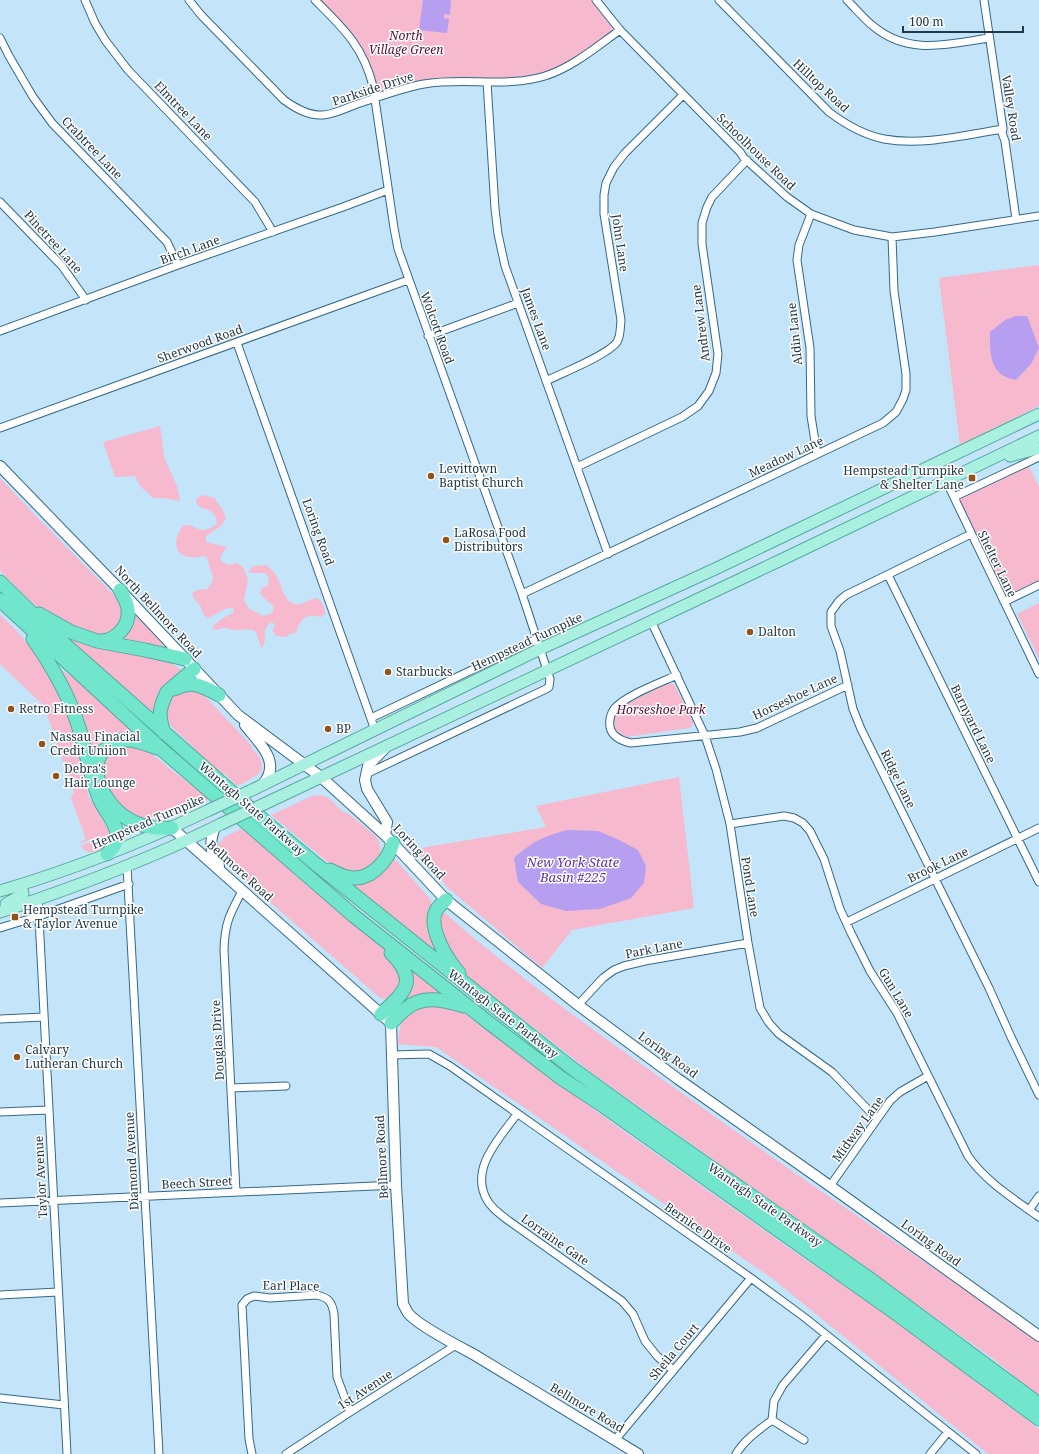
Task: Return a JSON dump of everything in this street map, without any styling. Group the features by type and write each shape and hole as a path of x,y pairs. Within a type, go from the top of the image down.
{"highway":[{"name":"Wantagh State Parkway","path":"0,582 51,632 269,825 569,1066 870,1280 1039,1404"},
{"path":"96,641 112,639 124,626 128,616 128,609 120,590"},
{"name":"Wantagh State Parkway","path":"0,600 162,750 354,916 562,1078 900,1316 1039,1420"},
{"path":"26,606 71,632 96,641 145,650 189,664 167,692 160,709 159,718 164,733"},
{"path":"19,619 56,675 73,710 99,799 117,837 115,845 107,854"},
{"path":"167,692 183,684 195,683 219,695"},
{"path":"162,750 135,740 123,740 113,743 104,750 98,758 98,781 104,794 124,817 156,829 172,828"},
{"path":"317,865 348,878 369,874 382,866 390,853 389,839"},
{"path":"446,900 437,908 435,914 434,924 440,943 451,964 482,997"},
{"path":"354,916 400,962 404,969 406,986 400,997 381,1014"},
{"path":"391,1023 407,1007 423,1000 440,999 470,1007"}],"main road":[{"name":"Hempstead Turnpike","path":"0,891 107,854 172,828 375,730 539,644 715,569 1039,414"},
{"path":"0,912 127,866 186,841 1039,436"},
{"path":"979,465 1039,448"},
{"path":"0,907 22,895 21,885"}],"street":[{"name":"Elmtree Lane","path":"85,0 95,23 105,40 128,70 255,202 273,232"},
{"name":"Parkside Drive","path":"189,0 201,15 284,100 295,108 307,113 323,115 337,112 394,92 424,84 448,82 513,83 546,76 578,60 620,30"},
{"name":"Wolcott Road","path":"315,0 340,26 357,47 370,72 398,249 548,669"},
{"name":"Schoolhouse Road","path":"596,0 620,30 747,160 786,198 811,214 854,230 892,237 1039,216"},
{"name":"Hilltop Road","path":"719,0 829,112 843,122 872,136 902,141 924,141 1003,129"},
{"path":"847,0 874,27 901,42 916,46 932,47 989,38"},
{"name":"Valley Road","path":"984,0 1003,129 1002,133 1005,141 1016,219"},
{"name":"Crabtree Lane","path":"0,38 33,97 52,123 167,242 178,265"},
{"name":"James Lane","path":"487,82 495,209 498,234 505,266 608,554"},
{"name":"John Lane","path":"546,380 604,353 616,343 620,331 621,320 604,214 604,195 606,183 614,167 625,153 683,95"},
{"name":"Andrew Lane","path":"577,467 682,418 698,406 710,391 716,373 718,354 702,244 702,223 712,197 747,160"},
{"name":"Birch Lane","path":"0,331 178,265 388,190"},
{"name":"Pinetree Lane","path":"0,202 62,266 86,300"},
{"name":"Aldin Lane","path":"811,214 799,245 797,260 810,348 811,416 817,454"},
{"name":"Meadow Lane","path":"522,594 883,423 896,412 906,390 906,374 894,291 892,237"},
{"name":"Sherwood Road","path":"0,428 408,280"},
{"path":"428,336 518,302"},
{"name":"Loring Road","path":"237,343 375,730"},
{"path":"954,497 1039,456"},
{"name":"Shelter Lane","path":"937,462 1039,674"},
{"name":"North Bellmore Road","path":"0,466 238,715 305,765"},
{"name":"Ridge Lane","path":"971,534 846,595 839,601 832,612 830,617 830,626 840,651 853,708 861,729 989,988 1039,1095"},
{"name":"Barnyard Lane","path":"888,575 1039,882"},
{"path":"1004,602 1039,585"},
{"name":"Pond Lane","path":"651,621 678,675 705,736 716,769 730,824 748,943 760,1008 769,1023 779,1034 832,1072 877,1119"},
{"name":"Hempstead Turnpike","path":"371,718 539,644"},
{"path":"366,774 546,689 550,685 548,669"},
{"name":"Horseshoe Lane","path":"678,675 631,697 615,708 609,720 611,729 619,739 631,743 740,732 757,728 848,685"},
{"path":"238,715 269,758 271,771 268,779 263,784"},
{"path":"389,744 368,766 365,780 367,789 387,822 389,839"},
{"name":"Loring Road","path":"305,765 321,777 389,839 446,900 578,1005 1039,1336"},
{"name":"Gun Lane","path":"730,824 784,816 794,818 803,823 810,831 824,859 840,909 870,971 897,1012 961,1144 975,1167 987,1179 1039,1217"},
{"path":"218,826 211,838 212,852 214,860 227,878"},
{"name":"Bellmore Road","path":"172,828 391,1023 396,1185 403,1304 408,1313 416,1320 456,1345 616,1440 633,1453"},
{"name":"Brook Lane","path":"847,922 1039,828"},
{"name":"Diamond Avenue","path":"127,866 159,1454"},
{"path":"0,928 39,916 128,884"},
{"name":"Douglas Drive","path":"236,1192 224,949 228,918 242,891"},
{"name":"Taylor Avenue","path":"38,899 67,1454"},
{"name":"Park Lane","path":"578,1005 603,978 614,970 624,966 748,943"},
{"path":"0,1019 44,1017"},
{"name":"Bernice Drive","path":"391,1056 429,1054 450,1066 751,1278 826,1335 976,1454"},
{"name":"Midway Lane","path":"830,1186 890,1101 900,1092 928,1076"},
{"path":"231,1088 286,1086"},
{"path":"0,1112 49,1110"},
{"name":"Lorraine Gate","path":"517,1114 492,1148 481,1172 482,1189 487,1199 494,1209 509,1221 622,1301 633,1314 645,1341 657,1356 673,1370"},
{"name":"Beech Street","path":"0,1203 396,1185"},
{"path":"1029,1210 1039,1196"},
{"name":"Sheila Court","path":"616,1440 751,1278"},
{"path":"0,1295 58,1292"},
{"name":"Earl Place","path":"252,1454 249,1439 242,1305 247,1299 254,1296 270,1298 317,1295 323,1296 330,1300 333,1305 334,1314 337,1377 350,1412"},
{"path":"736,1454 749,1438 772,1420 774,1401 782,1385 826,1335"},
{"name":"1st Avenue","path":"286,1454 456,1345"},
{"path":"0,1398 64,1405"},
{"path":"772,1420 804,1440"},
{"path":"930,1454 948,1432"}],"green space":[{"name":"North Village Green","path":"315,0 597,0 618,29 577,60 530,80 449,82 375,98 367,62"},
{"path":"1039,265 1039,406 960,445 939,278"},
{"path":"160,426 164,457 177,486 180,501 165,498 153,498 140,486 135,476 115,477 103,442"},
{"path":"1029,466 1039,487 1039,581 1005,598 958,500"},
{"path":"0,478 120,601 122,620 119,626 111,633 98,636 64,624 40,610 0,571"},
{"path":"203,495 214,498 222,509 226,518 220,527 206,536 206,542 227,547 220,557 221,561 229,565 236,563 243,567 248,580 244,600 249,609 264,616 272,613 274,608 260,593 262,588 268,585 269,578 265,573 251,573 248,571 254,566 267,565 276,576 284,595 290,602 300,604 317,598 321,601 325,609 325,614 321,617 311,616 304,618 299,624 296,633 292,633 285,637 276,636 272,630 275,625 272,622 266,628 265,641 262,648 254,631 225,628 215,630 212,629 213,626 220,620 233,613 234,609 224,609 208,618 205,615 192,593 197,590 207,589 213,580 207,558 206,556 189,557 183,555 179,552 176,545 177,536 184,525 206,530 217,524 214,514 196,503 197,498"},
{"path":"1039,603 1039,659 1017,614"},
{"path":"0,615 15,629 40,658 56,684 79,741 88,795 110,833 111,838 107,841 90,840 80,843 86,839 71,798 74,792 44,706 0,664"},
{"path":"134,615 145,624 164,646 163,647 120,640"},
{"path":"65,634 128,648 162,659 175,665 183,672 160,690 156,700 154,714 137,702 64,636"},
{"path":"61,671 80,682 136,734 103,743 93,755 91,754 86,728"},
{"name":"Horseshoe Park","path":"668,683 674,684 693,721 692,726 689,728 627,737 619,733 615,728 614,721 615,713 620,707"},
{"path":"198,689 252,746 252,749 260,759 262,765 261,772 237,786 224,773 220,776 171,726 167,720 166,702 172,694"},
{"path":"121,743 148,751 175,773 211,798 170,817 139,818 123,809 103,781 101,763 109,750"},
{"path":"679,777 694,908 572,930 542,968 447,887 415,849 546,827 536,806"},
{"path":"321,795 329,798 343,812 349,814 376,836 381,851 372,867 362,872 346,874 330,864 271,815 312,796"},
{"path":"246,827 297,877 394,958 401,979 394,994 388,998 380,998 248,883 236,863 230,863 223,859 218,844 226,836"},
{"path":"90,842 108,844 108,847 90,852 86,851 81,846"},
{"path":"394,859 431,900 431,906 427,911 428,926 438,950 436,953 339,878"},
{"path":"441,912 445,913 522,976 628,1055 750,1142 1039,1341 1039,1396 992,1358 596,1076 469,978 451,952 437,922"},
{"path":"413,969 447,994 404,1003 401,1001 410,970"},
{"path":"435,1002 457,1008 622,1130 806,1260 893,1319 1039,1429 1039,1454 988,1454 773,1279 436,1047 398,1044 401,1026 406,1014 417,1007"}],"water":[{"path":"423,0 451,0 450,15 444,14 444,18 449,19 447,33 419,30"},
{"path":"1015,316 1027,316 1039,348 1031,364 1016,380 1004,376 995,368 991,356 990,344 990,332 1005,320"},
{"name":"New York State Basin #225","path":"567,830 598,831 638,850 646,866 644,883 631,898 600,909 566,911 541,904 518,882 514,858 527,847 539,840"}],"place":[{"name":"Levittown Baptist Church","path":"431,476"},
{"name":"Hempstead Turnpike & Shelter Lane","path":"972,478"},
{"name":"LaRosa Food Distributors","path":"446,540"},
{"name":"Dalton","path":"750,632"},
{"name":"Starbucks","path":"388,672"},
{"name":"Retro Fitness","path":"11,709"},
{"name":"BP","path":"328,729"},
{"name":"Nassau Finacial Credit Uniion","path":"42,744"},
{"name":"Debra's Hair Lounge","path":"56,776"},
{"name":"Hempstead Turnpike & Taylor Avenue","path":"15,917"},
{"name":"Calvary Lutheran Church","path":"17,1057"}]}
